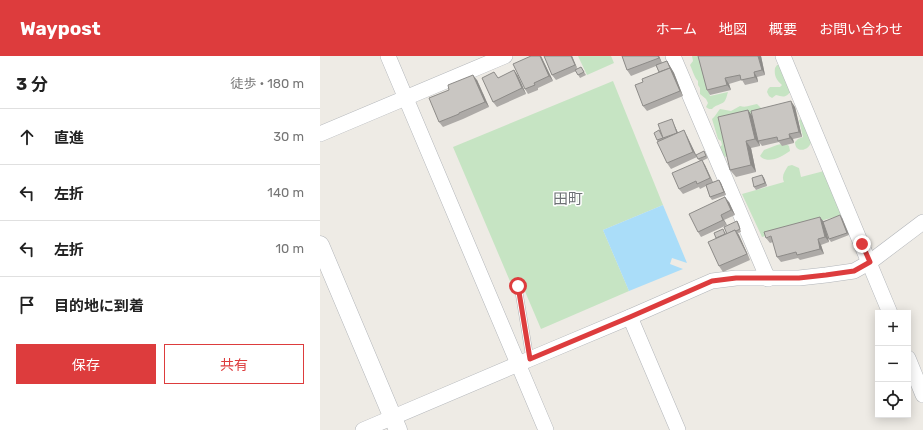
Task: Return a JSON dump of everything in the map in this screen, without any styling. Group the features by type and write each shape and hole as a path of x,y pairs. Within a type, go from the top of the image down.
{"street":[{"path":"388,56 524,361 546,430"},
{"path":"320,134 505,56"},
{"path":"673,56 768,279"},
{"path":"784,56 889,310"},
{"path":"363,430 395,424 524,361 712,281 736,278 799,278 854,271 870,262 923,222"},
{"path":"320,245 395,424"},
{"path":"630,317 678,430"},
{"path":"911,365 923,395"}],"lane":[{"path":"518,286 524,361"}],"green space":[{"path":"578,56 611,56 614,63 587,75"},
{"path":"692,56 707,56 708,89 710,96 728,92 724,102 712,109 706,107 708,103 700,94 698,81 690,65 693,61"},
{"path":"777,65 780,65 791,91 786,96 776,95 772,98 767,92 768,89 770,87 780,87 782,85 775,75 775,68"},
{"path":"613,81 663,205 603,230 629,291 541,329 521,282 512,286 453,147"},
{"path":"757,104 761,108 761,112 747,117 729,156 723,156 718,149 722,145 721,141 718,139 712,119 720,109 731,111 740,106 746,107"},
{"path":"801,119 805,121 811,140 809,146 803,150 798,149 795,142 803,137 799,120"},
{"path":"785,143 789,146 790,151 783,155 771,160 763,159 760,156 764,150"},
{"path":"792,165 799,168 801,177 824,171 842,215 762,237 742,194 784,182 783,176 788,166"}],"water":[{"path":"663,205 687,263 672,258 670,264 683,269 629,291 603,230"}],"building":[{"path":"531,56 540,56 549,76 534,83 535,85 525,89 513,64"},
{"path":"544,56 571,56 575,65 552,75"},
{"path":"622,56 658,56 659,58 627,70"},
{"path":"698,56 758,56 762,70 754,72 755,77 741,80 740,75 725,78 727,85 707,90"},
{"path":"667,61 670,68 659,72 656,65"},
{"path":"581,67 584,72 578,75 575,70"},
{"path":"670,68 680,91 643,106 635,85 643,82 642,79"},
{"path":"514,70 522,88 493,102 482,78 494,72 498,78"},
{"path":"473,75 485,102 439,122 429,98 449,90 448,85"},
{"path":"791,101 799,132 789,134 790,138 778,141 777,137 758,141 751,111"},
{"path":"748,110 755,139 746,141 751,165 730,170 718,117"},
{"path":"672,119 677,133 663,138 658,124"},
{"path":"659,130 663,138 657,140 654,133"},
{"path":"684,130 693,152 667,163 657,142"},
{"path":"704,151 706,156 698,159 696,155"},
{"path":"702,160 710,178 697,184 696,181 679,189 672,173"},
{"path":"762,175 765,183 754,187 752,178"},
{"path":"719,180 724,192 710,197 706,185"},
{"path":"725,197 731,210 721,215 723,220 698,232 689,214"},
{"path":"840,215 847,233 829,239 823,222"},
{"path":"820,217 825,237 818,239 820,249 797,255 796,252 777,257 771,236 766,238 764,232"},
{"path":"737,221 740,229 727,234 724,227"},
{"path":"723,229 725,234 716,238 714,233"},
{"path":"735,230 747,254 719,266 708,242"}],"district":[{"name":"田町","path":"568,199"}],"route":[{"path":"518,286 530,359 712,281 736,278 799,278 854,271 870,262 862,244"}]}
